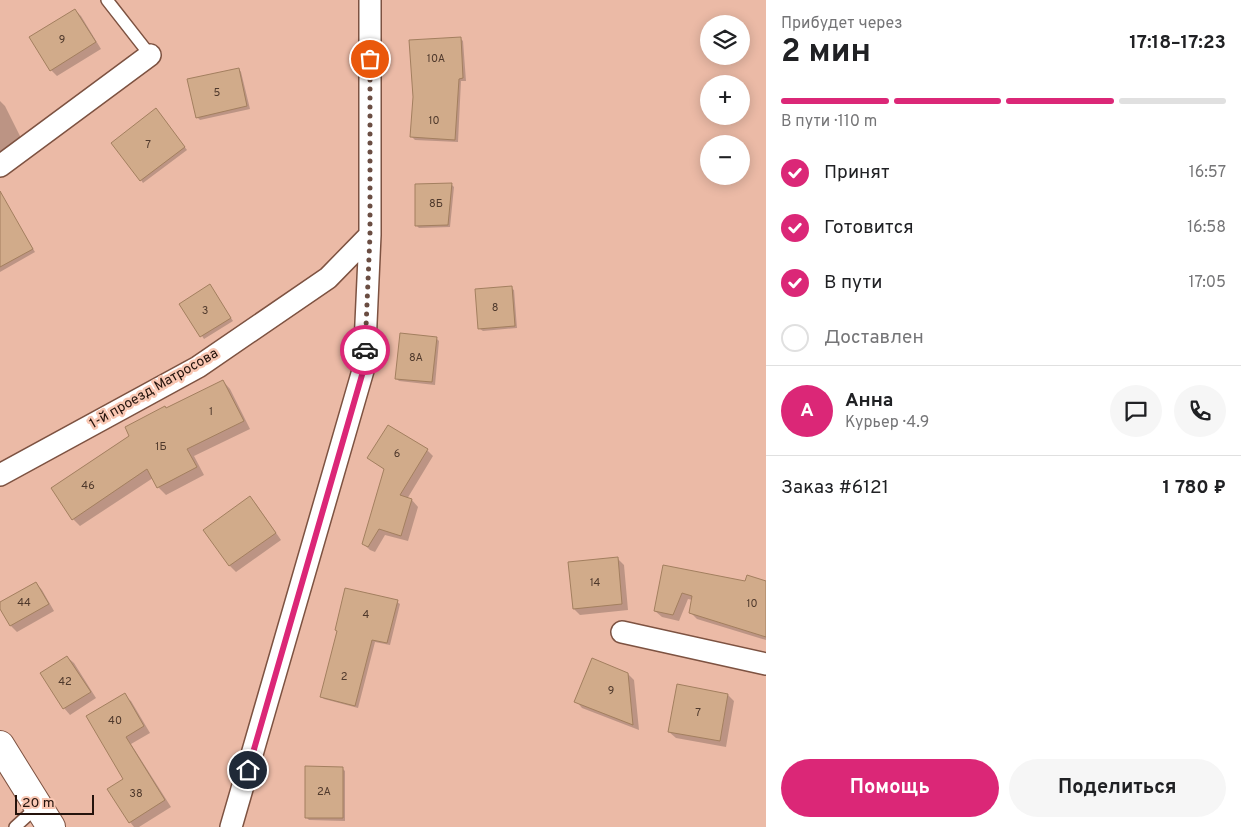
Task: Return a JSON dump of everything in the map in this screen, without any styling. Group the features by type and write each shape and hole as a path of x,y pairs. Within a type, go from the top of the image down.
{"main road":[{"path":"0,745 44,817"}],"street":[{"path":"232,827 364,368 370,235 370,0"},
{"path":"0,166 150,55"},
{"name":"1-й проезд Матросова","path":"0,475 198,368 328,278 370,235"},
{"path":"622,632 766,664"}],"lane":[{"path":"107,0 150,55"},
{"path":"15,827 44,817"}],"building":[{"path":"75,9 96,42 50,71 29,37"},
{"path":"461,37 463,78 459,79 455,140 410,137 413,97 409,40"},
{"path":"239,68 247,106 196,118 187,79"},
{"path":"156,108 185,147 140,181 111,143"},
{"path":"452,183 448,225 415,226 415,184"},
{"path":"0,191 33,249 0,267"},
{"path":"210,284 231,318 200,337 179,304"},
{"path":"512,286 515,326 478,329 475,289"},
{"path":"400,333 437,337 432,382 395,379"},
{"path":"223,380 244,421 187,449 197,467 157,488 147,469 72,520 51,488 129,436 125,427 165,406 166,408"},
{"path":"388,425 428,449 400,495 412,499 401,536 379,529 368,547 362,544 384,469 367,458"},
{"path":"250,496 276,533 229,566 203,530"},
{"path":"618,557 622,604 573,609 568,562"},
{"path":"663,565 745,581 747,575 766,581 766,637 689,613 692,596 682,593 673,615 654,611"},
{"path":"36,582 49,604 10,626 0,609 0,602"},
{"path":"345,588 398,600 387,643 372,640 355,706 320,697 337,631 335,630"},
{"path":"67,656 91,692 63,709 40,673"},
{"path":"592,658 628,673 633,725 574,702"},
{"path":"677,684 728,694 720,741 668,732"},
{"path":"125,693 144,726 126,737 165,800 129,823 107,789 123,779 86,716"},
{"path":"305,766 343,767 343,818 305,818"}],"way so far":[{"path":"365,350 370,235 370,59"}],"route":[{"path":"248,770 364,368 365,350"}]}
